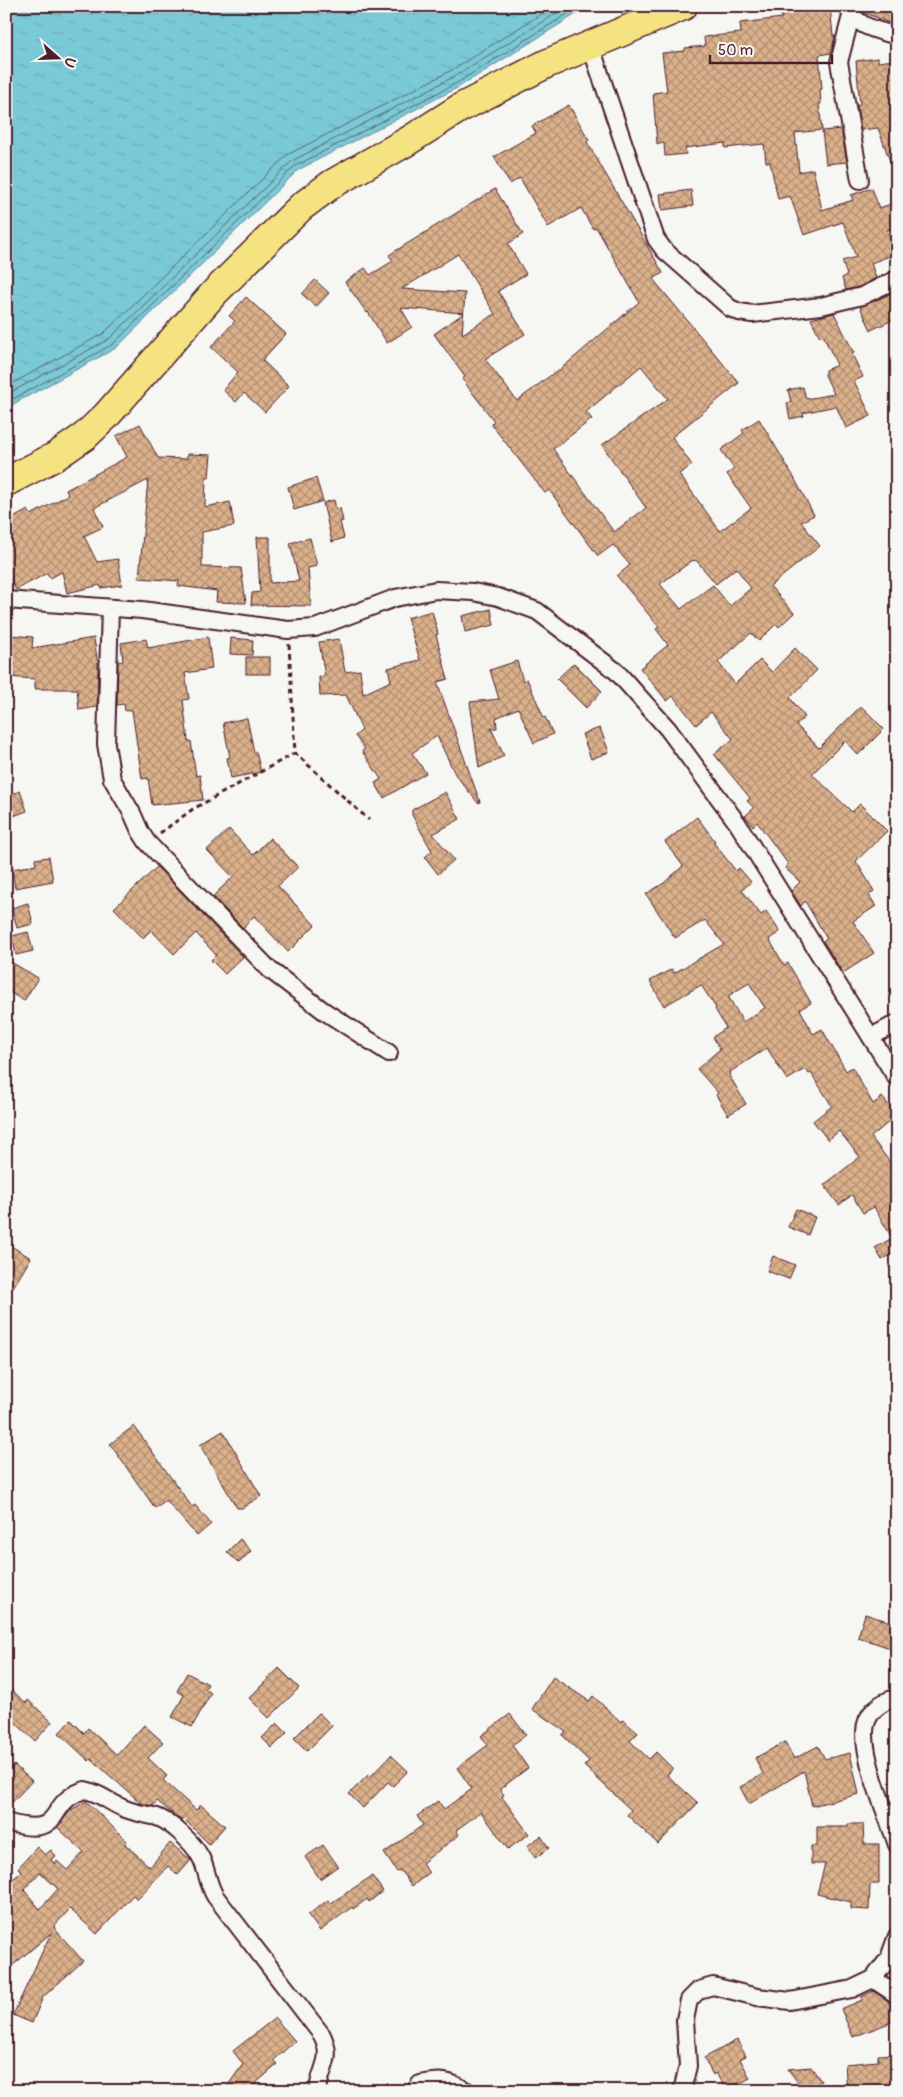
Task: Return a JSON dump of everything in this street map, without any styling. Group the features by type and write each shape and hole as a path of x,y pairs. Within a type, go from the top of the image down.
{"highway":[{"path":"6,482 56,456 85,436 106,416 215,292 301,207 332,184 408,141 460,108 546,64 590,44 618,35 682,6"}],"street":[{"path":"849,11 863,24 897,36"},
{"path":"849,11 839,62 860,180"},
{"path":"590,44 656,239 664,250 730,308 752,314 821,306 862,296 897,279"},
{"path":"6,600 110,608 288,630 315,628 395,598 436,590 473,592 498,597 536,611 616,672 668,729 738,824 897,1079"},
{"path":"110,608 106,744 112,778 147,842 270,970 324,1011 389,1053"},
{"path":"871,1037 897,1023"},
{"path":"897,1698 891,1699 874,1709 864,1731 875,1779 897,1845"},
{"path":"6,1822 26,1828 48,1825 62,1805 85,1790 97,1793 122,1808 158,1817 177,1830 201,1856 210,1888 215,1896 322,2035 328,2048 328,2056 318,2091"},
{"path":"682,2091 688,2066 685,2020 689,2000 699,1990 713,1986 757,1997 790,2001 852,1989 873,1979 889,1958 897,1936"},
{"path":"873,1979 897,1995"},
{"path":"415,2091 420,2084 432,2082 453,2083 467,2091"}],"path":[{"path":"288,630 295,753 369,820"},
{"path":"147,842 193,810 295,753"}],"water":[{"path":"6,6 589,6 459,87 298,170 116,348 6,408"}],"building":[{"path":"778,6 830,6 833,36 835,36 831,53 819,55 822,89 820,90 821,104 819,104 822,130 795,133 799,172 813,169 822,210 853,200 851,195 872,188 879,208 897,202 897,227 887,230 895,254 871,263 876,278 859,287 846,290 842,278 847,275 842,261 856,257 843,222 804,235 790,196 778,199 770,162 766,162 764,144 725,148 725,143 685,148 686,154 665,156 664,143 657,144 653,93 667,91 662,53 685,51 685,48 705,46 704,37 741,33 740,23 782,18"},
{"path":"859,6 897,6 897,26 863,12"},
{"path":"878,58 878,62 894,60 897,80 897,175 895,175 878,128 861,130 857,105 860,105 856,61"},
{"path":"569,105 589,140 587,142 663,273 653,279 739,383 672,437 692,465 679,474 720,531 751,508 727,474 734,469 721,450 744,433 742,430 759,419 814,515 801,522 820,546 770,586 794,613 779,627 776,624 759,641 751,633 718,662 735,684 760,660 772,672 795,648 817,670 790,698 805,717 796,725 819,748 861,706 884,729 858,755 845,741 812,774 852,812 860,804 887,831 856,861 874,891 869,895 876,906 853,921 874,953 843,973 823,941 827,939 805,901 801,906 791,891 800,882 785,868 788,864 757,822 753,826 745,816 754,808 747,801 750,798 714,754 733,739 711,712 696,725 673,696 667,701 640,668 668,645 656,629 659,627 617,576 630,565 613,545 598,556 549,490 545,493 491,424 494,421 462,379 465,377 434,334 464,313 401,308 412,327 387,343 368,312 345,282 365,268 370,275 393,261 389,255 495,189 523,234 508,244 526,274 498,291 525,334 485,359 517,401 556,373 639,302 596,227 593,229 581,208 548,227 520,178 510,184 494,157 536,133 532,126","holes":["458,254 495,314 462,334 465,293 402,289","641,366 668,399 602,445 646,508 614,532 553,449 592,419 586,412","693,560 696,560 716,584 736,568 751,588 730,606 713,585 681,609 660,584"]},
{"path":"841,129 847,162 826,164 822,131"},
{"path":"691,190 693,206 662,210 660,194"},
{"path":"315,280 329,293 316,307 302,294"},
{"path":"897,291 897,318 871,330 860,307"},
{"path":"246,297 286,334 262,360 289,386 265,412 244,393 236,402 223,390 238,372 211,347 235,321 229,316"},
{"path":"834,313 854,353 852,354 863,377 854,381 871,416 846,428 836,406 803,413 804,416 790,419 787,403 791,402 788,390 803,387 806,399 834,394 825,375 825,370 837,365 823,335 820,337 811,319"},
{"path":"140,424 158,458 187,459 187,454 211,455 209,477 206,477 205,507 230,502 234,526 202,532 202,567 241,568 246,603 216,602 217,591 178,586 179,581 139,578 148,480 94,508 103,527 84,536 97,562 118,559 122,585 101,588 100,585 67,593 62,572 50,578 47,573 16,590 6,572 6,522 28,510 31,515 68,495 66,490 127,457 116,436"},
{"path":"316,478 323,501 294,510 288,487"},
{"path":"334,500 336,509 340,508 343,521 340,522 344,538 332,542 323,503"},
{"path":"257,537 270,537 270,583 299,581 290,543 310,538 317,566 308,568 311,606 251,605 252,593 260,592"},
{"path":"491,609 494,625 465,632 462,616"},
{"path":"432,611 438,634 436,635 448,679 437,682 480,802 478,803 455,774 437,736 412,753 426,773 384,798 375,783 381,779 362,751 365,749 355,736 362,730 346,695 320,696 319,677 325,676 319,642 339,639 345,672 360,670 363,694 391,681 388,668 420,660 407,618"},
{"path":"10,635 33,637 32,648 94,638 98,665 97,707 79,710 77,689 35,689 35,679 7,677"},
{"path":"208,637 212,669 185,673 189,699 183,700 188,741 191,741 196,776 200,775 203,800 152,805 148,778 142,779 132,710 125,711 124,704 117,705 118,662 123,661 121,643 146,639 148,648"},
{"path":"231,638 253,640 252,655 230,654"},
{"path":"246,657 270,657 270,674 246,674"},
{"path":"517,661 523,681 527,679 553,734 534,743 518,708 496,718 497,728 491,728 504,756 479,768 470,702 499,699 490,670"},
{"path":"574,663 602,691 586,708 557,679"},
{"path":"247,718 254,752 256,752 261,772 231,778 227,758 230,757 223,723"},
{"path":"600,728 609,752 591,759 582,734"},
{"path":"20,791 27,811 11,817 6,804 6,796"},
{"path":"445,792 460,819 433,834 454,860 438,874 425,857 432,851 412,815 412,810"},
{"path":"697,817 715,841 713,842 736,871 739,868 751,882 742,890 761,915 766,911 780,932 769,939 784,965 788,963 811,1003 800,1009 813,1034 822,1029 846,1071 852,1067 873,1104 882,1097 897,1115 871,1137 889,1161 897,1156 897,1251 882,1260 875,1248 892,1238 874,1207 863,1213 852,1195 839,1205 824,1185 860,1157 839,1131 828,1140 813,1121 832,1106 811,1073 809,1074 805,1069 787,1080 767,1048 730,1072 729,1075 746,1104 728,1115 716,1095 718,1093 697,1069 720,1049 713,1037 726,1028 716,1008 701,985 664,1006 650,981 672,969 674,973 724,944 705,920 675,938 646,894 664,883 683,866 665,842","holes":["749,983 765,1008 743,1022 728,996"]},
{"path":"229,829 253,855 270,838 298,867 278,886 315,925 288,952 254,916 243,928 213,896 233,877 207,850"},
{"path":"49,857 53,881 15,888 12,869 36,865 35,859"},
{"path":"157,867 243,957 225,974 211,960 216,955 196,933 174,954 151,930 143,938 114,908"},
{"path":"28,903 33,924 17,928 12,908"},
{"path":"28,932 33,951 16,955 12,936"},
{"path":"6,959 38,978 24,1001 6,990"},
{"path":"796,1209 815,1217 808,1235 788,1227"},
{"path":"6,1243 31,1258 6,1299"},
{"path":"773,1256 795,1265 789,1279 767,1271"},
{"path":"134,1426 192,1507 195,1505 211,1524 197,1536 166,1500 155,1508 110,1444"},
{"path":"223,1431 261,1496 242,1508 237,1508 200,1445"},
{"path":"240,1539 251,1551 239,1563 227,1552"},
{"path":"865,1614 897,1624 890,1648 858,1637"},
{"path":"279,1668 299,1688 269,1718 249,1698"},
{"path":"187,1673 208,1684 205,1689 211,1693 192,1727 172,1717 184,1695 177,1691"},
{"path":"553,1677 589,1701 593,1696 621,1722 623,1720 638,1733 630,1741 649,1759 656,1752 673,1769 667,1775 698,1803 658,1844 627,1815 631,1810 584,1766 589,1761 562,1735 566,1732 532,1709"},
{"path":"6,1685 26,1703 28,1700 52,1722 35,1741 6,1714"},
{"path":"319,1713 332,1726 307,1751 294,1738"},
{"path":"510,1714 526,1735 512,1745 528,1768 500,1789 504,1795 502,1797 529,1834 508,1849 481,1812 456,1830 459,1835 422,1863 429,1873 412,1886 400,1870 397,1872 384,1853 423,1825 417,1816 438,1801 444,1809 472,1789 457,1768 488,1745 481,1736"},
{"path":"71,1720 84,1733 88,1728 117,1755 144,1725 163,1742 148,1758 167,1776 163,1780 196,1810 201,1805 225,1826 209,1844 184,1819 182,1821 157,1801 153,1806 142,1804 91,1759 89,1761 59,1733"},
{"path":"277,1723 287,1733 272,1748 262,1738"},
{"path":"785,1742 794,1759 818,1746 825,1759 850,1753 859,1794 812,1806 804,1771 749,1804 740,1787 763,1774 755,1758"},
{"path":"391,1755 408,1771 393,1786 388,1782 363,1808 349,1794 369,1774 371,1776"},
{"path":"14,1765 32,1781 6,1809 6,1774"},
{"path":"86,1801 127,1841 125,1844 150,1867 170,1843 191,1860 178,1875 168,1866 137,1899 133,1895 97,1934 70,1909 54,1926 83,1961 43,1997 32,2023 13,2015 51,1933 6,1971 6,1884 22,1872 18,1868 37,1847 45,1855 51,1850 56,1856 51,1860 55,1864 57,1861 67,1870 84,1852 57,1827 71,1810","holes":["40,1872 58,1889 40,1909 24,1890"]},
{"path":"848,1824 863,1824 864,1844 879,1844 879,1884 870,1884 869,1910 851,1909 851,1902 817,1894 825,1864 811,1864 811,1846 817,1846 817,1827 848,1827"},
{"path":"541,1836 549,1848 535,1858 527,1846"},
{"path":"323,1845 338,1866 320,1879 305,1857"},
{"path":"372,1876 383,1891 369,1902 367,1899 353,1909 352,1907 320,1931 308,1915 328,1900 331,1903"},
{"path":"873,1991 888,2001 890,2005 897,2005 897,2020 853,2037 841,2009 862,2000 861,1997"},
{"path":"275,2018 295,2041 274,2060 278,2064 256,2083 266,2091 224,2091 243,2064 233,2051"},
{"path":"737,2040 746,2056 740,2059 750,2078 726,2091 716,2073 713,2075 704,2058"},
{"path":"897,2054 897,2084 865,2087 866,2091 847,2091 845,2064 878,2061 878,2055"},
{"path":"811,2067 821,2081 809,2091 804,2091 788,2069"}]}
